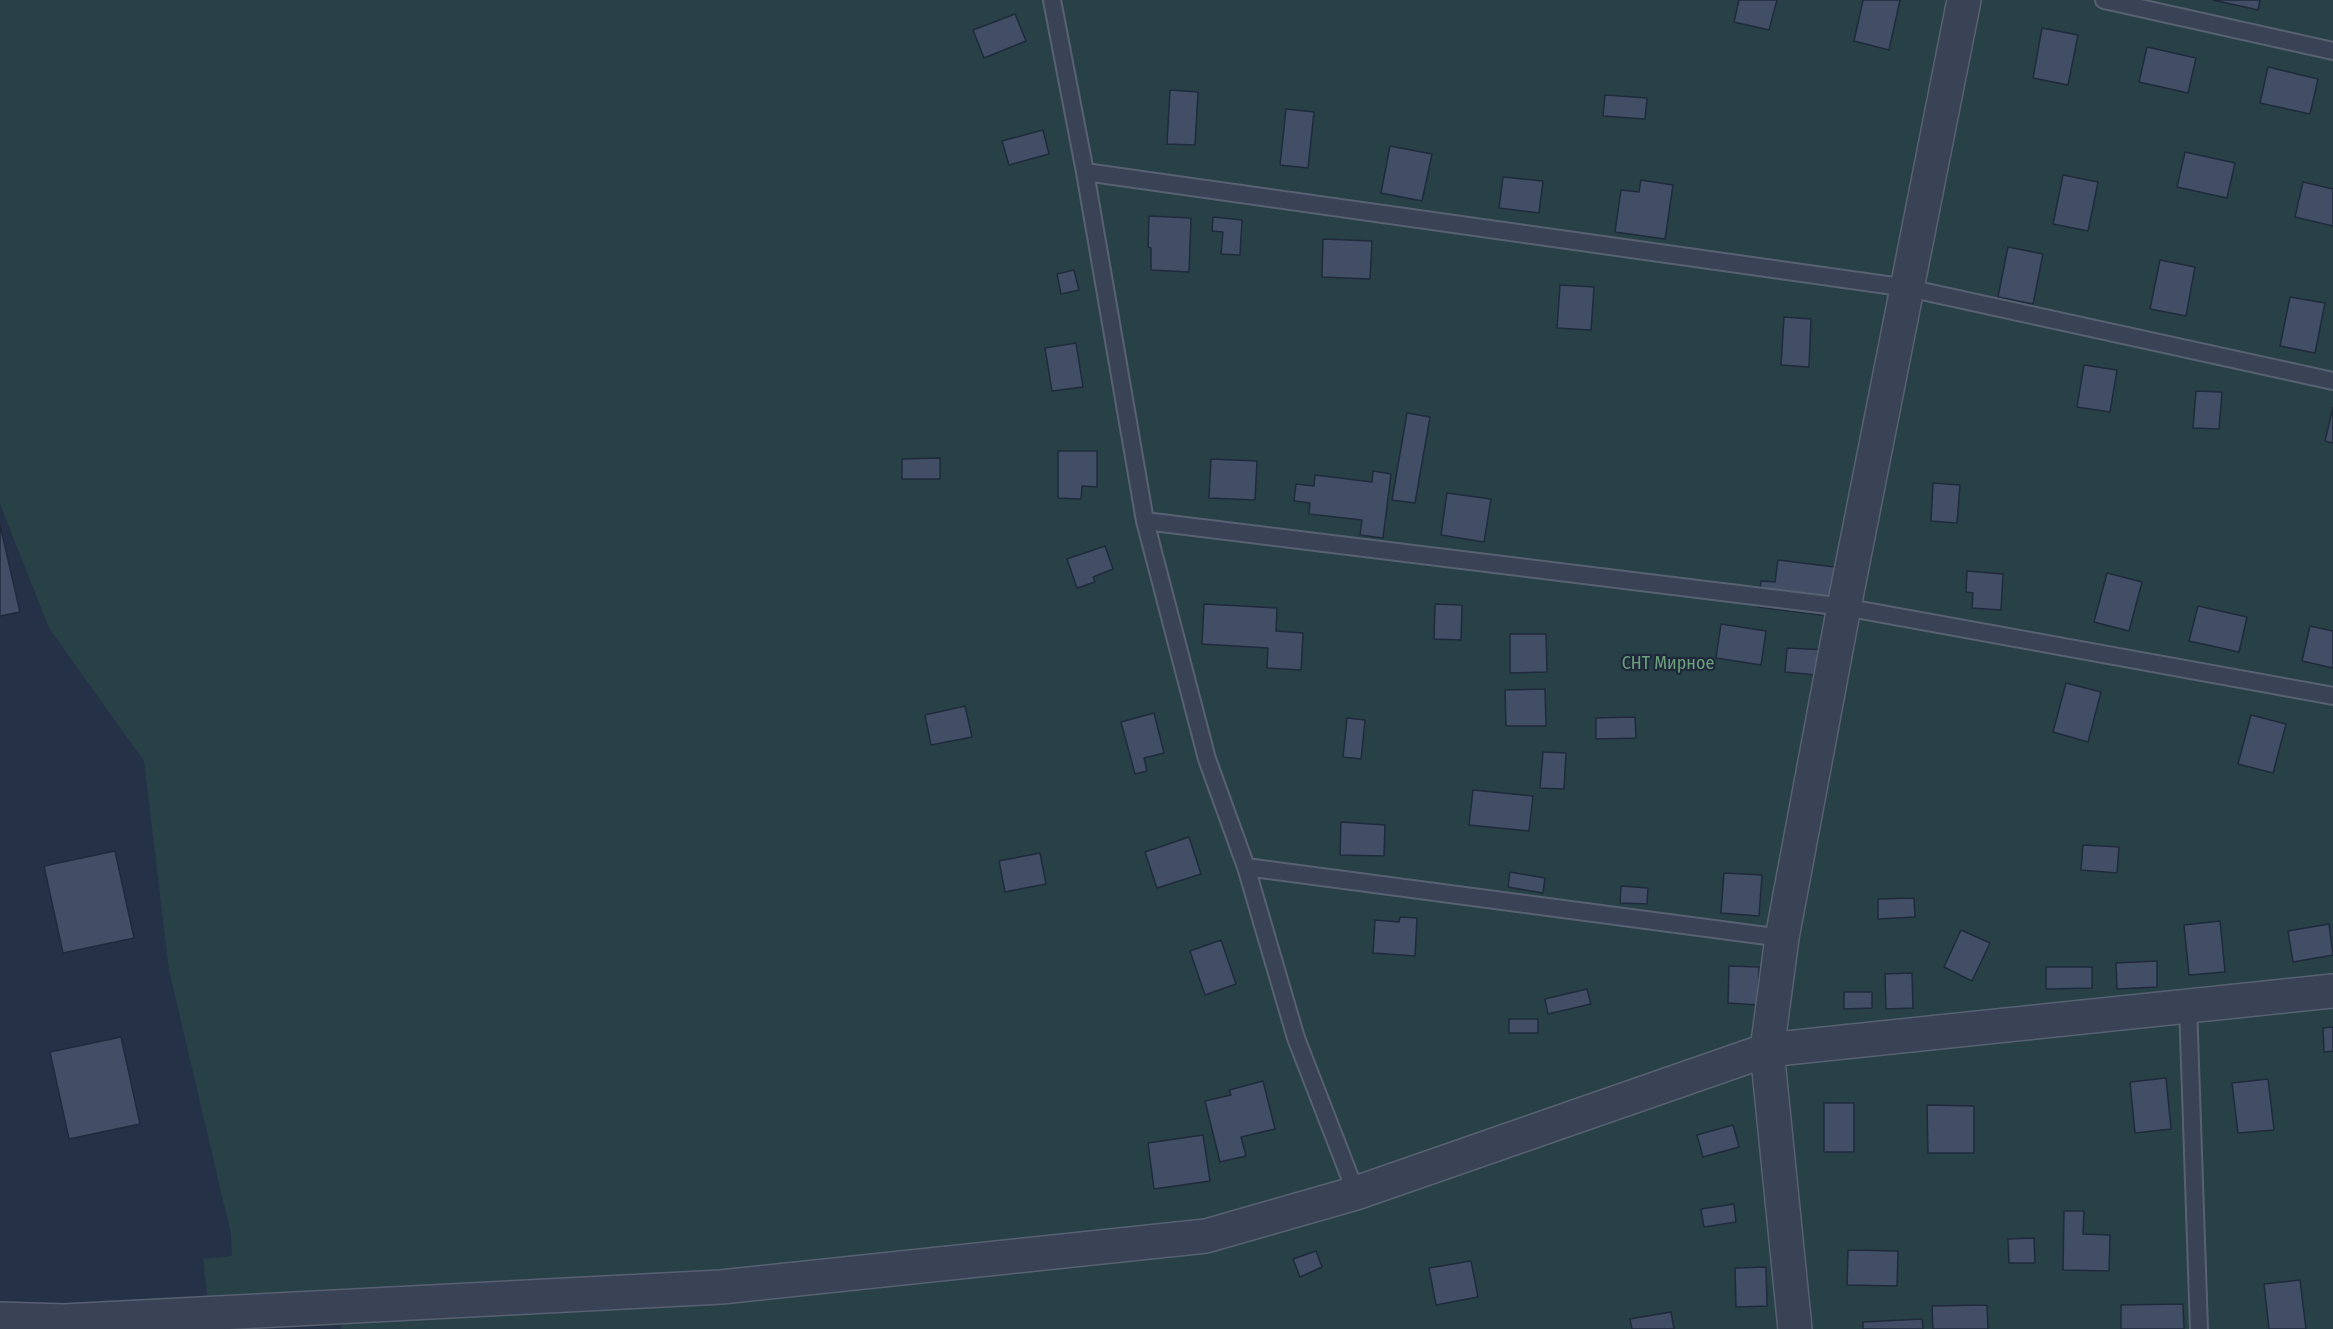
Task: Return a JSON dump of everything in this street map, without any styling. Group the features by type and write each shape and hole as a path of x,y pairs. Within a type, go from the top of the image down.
{"street":[{"path":"1795,1329 1767,1050 1782,938 1844,607 1964,0"},
{"path":"0,1318 64,1321 721,1287 1206,1236 1356,1193 1767,1050 2333,991"}],"lane":[{"path":"1052,0 1085,172 1145,521 1206,759 1246,867 1296,1038 1356,1193"},
{"path":"2104,0 2333,51"},
{"path":"1085,172 1908,288 2333,381"},
{"path":"1145,521 1844,607 2333,696"},
{"path":"1246,867 1782,938"},
{"path":"2188,1005 2199,1329"}],"green space":[{"name":"СНТ Мирное","path":"0,0 2333,0 2333,1329 341,1329 343,1307 209,1310 203,1259 232,1256 231,1234 169,970 144,761 49,628 0,504"}],"building":[{"path":"1739,0 1777,0 1769,30 1734,22"},
{"path":"1863,0 1900,0 1889,50 1854,41"},
{"path":"2213,0 2260,0 2258,10"},
{"path":"1015,14 1026,41 984,58 973,30"},
{"path":"2042,28 2078,35 2068,85 2033,78"},
{"path":"2147,47 2196,58 2188,93 2139,82"},
{"path":"2268,67 2318,79 2310,114 2260,103"},
{"path":"1170,90 1198,92 1195,145 1167,144"},
{"path":"1605,95 1647,98 1645,119 1603,116"},
{"path":"1286,109 1314,112 1308,168 1280,165"},
{"path":"1043,130 1049,154 1009,165 1002,141"},
{"path":"1390,146 1432,154 1422,201 1381,193"},
{"path":"2185,152 2235,163 2227,198 2177,187"},
{"path":"2063,175 2098,182 2088,231 2053,224"},
{"path":"1503,177 1543,181 1539,213 1499,208"},
{"path":"1641,180 1673,185 1665,239 1615,232 1621,190 1639,192"},
{"path":"2303,182 2333,189 2333,226 2295,217"},
{"path":"1149,216 1191,218 1189,272 1151,270 1151,248 1148,247"},
{"path":"1213,217 1242,220 1240,255 1221,254 1223,232 1212,231"},
{"path":"1323,239 1372,241 1370,279 1322,277"},
{"path":"2008,247 2043,254 2033,304 1998,297"},
{"path":"2160,260 2195,267 2186,316 2150,309"},
{"path":"1074,270 1079,290 1061,294 1057,274"},
{"path":"1560,285 1594,287 1591,330 1557,328"},
{"path":"2290,297 2325,303 2315,353 2280,346"},
{"path":"1784,317 1811,319 1809,367 1781,365"},
{"path":"1076,343 1083,387 1052,391 1045,348"},
{"path":"2084,365 2117,370 2110,412 2077,407"},
{"path":"2196,391 2222,392 2219,429 2193,428"},
{"path":"2333,407 2333,443 2325,441"},
{"path":"1407,413 1430,417 1415,503 1392,500"},
{"path":"1058,451 1097,451 1097,487 1082,486 1081,499 1058,498"},
{"path":"940,458 940,479 902,479 902,459"},
{"path":"1211,459 1257,461 1255,500 1209,498"},
{"path":"1373,471 1391,474 1383,538 1360,535 1362,520 1309,514 1310,503 1294,501 1296,484 1314,486 1315,475 1372,482"},
{"path":"1933,483 1960,485 1957,523 1931,521"},
{"path":"1447,493 1491,499 1484,542 1441,535"},
{"path":"0,525 20,612 0,616"},
{"path":"1105,546 1113,569 1093,577 1095,582 1077,588 1067,559"},
{"path":"1778,560 1835,567 1829,616 1758,607 1761,581 1775,582"},
{"path":"1967,571 2003,574 2001,610 1972,608 1973,593 1966,592"},
{"path":"2107,573 2142,582 2129,631 2094,622"},
{"path":"1204,604 1277,608 1276,631 1303,633 1301,670 1267,668 1268,648 1202,644"},
{"path":"1435,604 1462,605 1461,640 1434,639"},
{"path":"2198,606 2247,617 2239,652 2189,641"},
{"path":"1721,624 1766,631 1761,665 1716,658"},
{"path":"2310,626 2333,631 2333,668 2302,661"},
{"path":"1510,634 1546,634 1547,672 1510,673"},
{"path":"1787,648 1828,650 1827,676 1785,672"},
{"path":"2066,683 2101,692 2088,742 2053,732"},
{"path":"1545,689 1546,726 1506,726 1505,690"},
{"path":"965,706 972,737 931,745 925,715"},
{"path":"1154,713 1164,753 1144,758 1147,771 1135,774 1121,722"},
{"path":"2251,715 2286,724 2273,773 2238,764"},
{"path":"1635,717 1636,738 1596,739 1596,718"},
{"path":"1347,718 1365,720 1361,759 1343,757"},
{"path":"1543,752 1566,753 1564,789 1540,788"},
{"path":"1473,790 1533,796 1529,831 1469,825"},
{"path":"1341,822 1385,825 1384,856 1340,855"},
{"path":"1189,837 1201,874 1157,888 1145,852"},
{"path":"2083,845 2119,847 2117,873 2081,870"},
{"path":"115,851 134,938 63,953 44,866"},
{"path":"1040,853 1046,884 1005,892 999,861"},
{"path":"1510,872 1545,878 1543,893 1508,887"},
{"path":"1724,873 1762,875 1759,916 1721,913"},
{"path":"1621,886 1648,888 1647,904 1620,903"},
{"path":"1914,898 1915,917 1878,919 1878,899"},
{"path":"1400,917 1417,918 1415,956 1373,953 1375,920 1399,922"},
{"path":"2220,921 2225,972 2189,975 2184,925"},
{"path":"2329,924 2333,955 2293,962 2288,931"},
{"path":"1961,930 1990,943 1972,981 1944,967"},
{"path":"1221,940 1236,984 1205,995 1190,951"},
{"path":"2157,961 2157,987 2117,989 2116,963"},
{"path":"1729,966 1759,967 1758,1005 1728,1003"},
{"path":"2046,967 2092,967 2092,988 2046,989"},
{"path":"1912,973 1913,1008 1886,1009 1885,974"},
{"path":"1587,989 1591,1004 1548,1014 1545,999"},
{"path":"1844,992 1872,992 1872,1008 1844,1009"},
{"path":"1509,1019 1538,1019 1538,1033 1509,1033"},
{"path":"2333,1027 2333,1051 2324,1052 2323,1028"},
{"path":"121,1037 140,1124 69,1139 50,1052"},
{"path":"2166,1078 2171,1129 2135,1133 2130,1082"},
{"path":"2268,1079 2274,1130 2238,1133 2232,1083"},
{"path":"1263,1081 1275,1129 1241,1137 1246,1156 1220,1162 1205,1101 1231,1095 1229,1090"},
{"path":"1824,1103 1854,1103 1854,1152 1824,1152"},
{"path":"1927,1105 1974,1106 1974,1153 1928,1153"},
{"path":"1733,1125 1739,1147 1703,1157 1697,1135"},
{"path":"1203,1135 1210,1181 1154,1189 1148,1143"},
{"path":"1734,1204 1736,1222 1704,1227 1701,1209"},
{"path":"2064,1211 2084,1211 2083,1234 2110,1235 2109,1271 2063,1270"},
{"path":"2034,1238 2035,1263 2009,1263 2008,1239"},
{"path":"1848,1250 1898,1251 1897,1286 1847,1285"},
{"path":"1316,1251 1322,1267 1300,1277 1293,1259"},
{"path":"1471,1261 1478,1297 1436,1305 1429,1268"},
{"path":"1766,1267 1767,1306 1736,1307 1735,1268"},
{"path":"2300,1280 2306,1329 2269,1329 2264,1284"},
{"path":"2183,1304 2184,1329 2121,1329 2121,1305"},
{"path":"1987,1305 1988,1329 1933,1329 1932,1306"},
{"path":"1671,1312 1674,1329 1632,1329 1630,1319"},
{"path":"1922,1319 1923,1329 1863,1329 1863,1322"}]}
